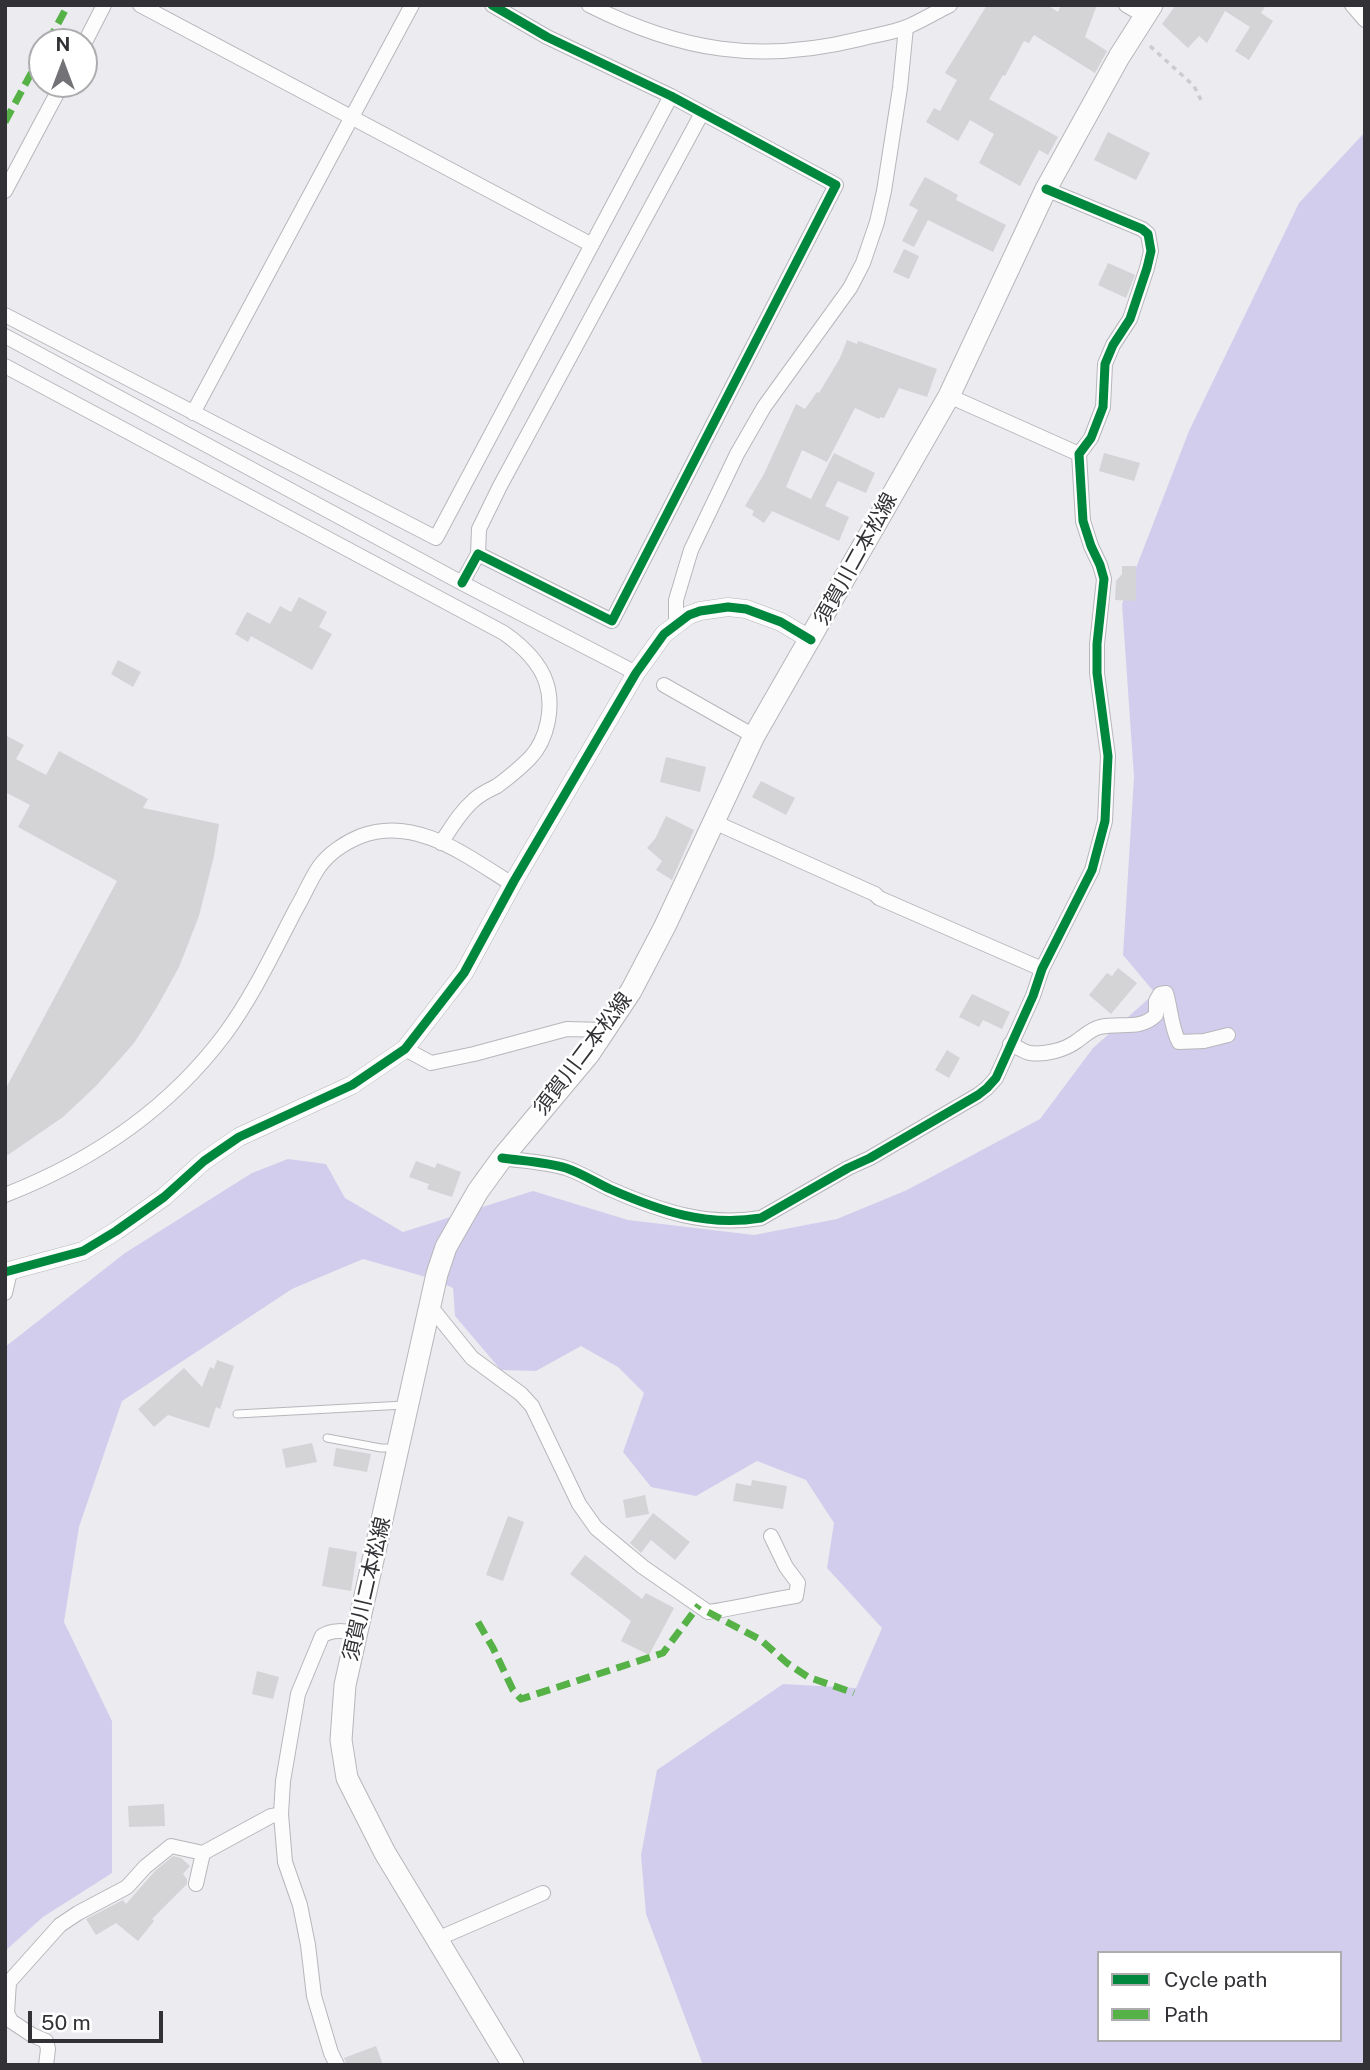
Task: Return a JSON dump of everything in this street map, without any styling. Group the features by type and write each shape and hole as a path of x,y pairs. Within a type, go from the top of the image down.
{"main road":[{"name":"須賀川二本松線","path":"513,2065 385,1853 347,1778 341,1740 345,1685 356,1633 430,1306 446,1247 478,1191 502,1158 589,1054 631,991 665,926 754,736 949,396 1046,188 1140,14"}],"street":[{"path":"92,28 104,5"},
{"path":"140,5 592,246"},
{"path":"193,413 412,5"},
{"path":"478,554 612,621 836,185 671,96 547,37 492,5"},
{"path":"589,5 660,36 700,46 773,53 828,46 906,27 950,5"},
{"path":"1352,5 1365,20"},
{"path":"676,625 676,600 691,550 737,454 764,407 850,288 863,262 884,191 900,88 906,27"},
{"path":"5,315 436,538 671,96"},
{"path":"5,191 55,98"},
{"path":"462,583 478,554 478,529 702,113"},
{"path":"502,1158 566,1168 656,1209 704,1219 747,1220 761,1217 870,1158 987,1088 996,1077 1033,996 1042,969 1093,870 1105,821 1108,756 1097,673 1097,644 1104,579 1083,521 1079,454 1091,438 1103,407 1105,364 1113,345 1130,319 1151,251 1148,234 1142,229 1046,188"},
{"path":"5,337 462,583 636,673"},
{"path":"5,366 504,633 525,650 546,681 549,714 541,743 517,770 477,797 463,810 442,843"},
{"path":"949,396 1079,454"},
{"path":"5,1293 7,1272 83,1251 164,1196 204,1161 239,1137 352,1085 405,1049 464,973 512,884 636,673 664,634 689,615 728,607 746,609 781,622 811,640"},
{"path":"664,685 754,736"},
{"path":"714,822 875,894 878,898 1042,969"},
{"path":"5,1195 57,1172 101,1148 151,1113 194,1072 241,1010 319,867 338,848 362,836 385,831 413,832 442,843 512,884"},
{"path":"1010,1044 1030,1053 1057,1051 1073,1044 1095,1028 1148,1022 1157,1016 1156,1001 1160,994 1166,993 1174,1033 1179,1042 1204,1041 1228,1035"},
{"path":"405,1049 431,1063 567,1029 604,1030"},
{"path":"430,1306 472,1359 521,1394 532,1406 579,1504 596,1528 643,1567 708,1612 796,1596 798,1583 786,1567 771,1536"},
{"path":"337,2065 314,1996 300,1905 285,1862 281,1814 283,1781 298,1694 317,1647 327,1632 356,1633"},
{"path":"46,2065 46,2041 21,2029 11,2021 7,2013 7,1982 60,1925 127,1887 145,1867 171,1846 203,1853 271,1816 281,1814"},
{"path":"196,1884 203,1853"},
{"path":"437,1939 542,1893"}],"lane":[{"path":"237,1414 408,1405"},
{"path":"327,1438 381,1448 398,1448"}],"path":[{"path":"1140,14 1194,86 1202,103"}],"shaded area":[{"path":"1365,132 1365,2065 703,2065 646,1914 641,1855 657,1770 783,1684 856,1688 882,1628 827,1568 834,1523 806,1480 757,1461 696,1496 651,1487 623,1452 644,1393 618,1367 581,1346 536,1371 501,1370 455,1316 453,1288 433,1279 363,1259 292,1289 122,1401 79,1527 64,1622 112,1721 112,1873 43,1917 5,1951 5,1347 125,1253 252,1173 288,1159 326,1164 345,1198 403,1232 533,1191 628,1220 754,1235 837,1219 907,1190 1040,1119 1093,1048 1155,993 1123,955 1134,777 1122,604 1189,431 1299,203"}],"building":[{"path":"987,5 1047,5 1058,12 1061,5 1097,5 1085,37 1107,51 1095,73 1034,35 1029,43 1024,41 989,99 1058,137 1048,155 1039,150 1020,186 979,163 994,134 970,120 958,141 926,122 934,108 940,111 957,80 945,73"},
{"path":"1176,5 1266,5 1261,13 1273,21 1249,60 1235,51 1250,27 1225,11 1207,43 1199,36 1188,48 1162,24"},
{"path":"1108,132 1150,153 1136,180 1094,160"},
{"path":"925,177 958,195 956,200 1006,225 993,252 928,220 914,247 902,241 918,210 909,205"},
{"path":"904,249 919,256 909,279 893,272"},
{"path":"1108,263 1135,275 1126,298 1098,285"},
{"path":"847,340 857,344 858,341 937,369 927,397 899,388 884,418 879,419 855,408 827,462 802,450 786,487 811,499 834,453 875,473 866,493 838,481 825,506 849,517 839,541 772,511 764,523 752,515 754,511 745,506 764,474 796,404 805,409 817,392 819,393 840,358"},
{"path":"1104,453 1140,463 1134,481 1099,471"},
{"path":"1122,566 1136,566 1136,601 1115,600 1116,581 1122,574"},
{"path":"299,597 327,612 319,627 332,634 312,670 251,636 248,642 235,634 247,612 270,624 280,606 291,612"},
{"path":"118,660 141,672 133,687 111,674"},
{"path":"5,735 24,745 16,759 46,775 59,751 148,799 143,808 219,824 199,916 179,967 134,1043 96,1086 63,1117 5,1157 5,1090 117,881 18,827 30,805 5,792"},
{"path":"666,757 706,767 700,792 660,782"},
{"path":"761,781 795,798 786,815 752,797"},
{"path":"666,816 694,830 672,880 656,870 662,861 647,848 655,839"},
{"path":"1118,968 1137,983 1111,1014 1089,995 1107,973 1112,976"},
{"path":"972,994 1010,1012 1002,1029 983,1020 979,1027 959,1017"},
{"path":"947,1050 960,1058 949,1078 935,1070"},
{"path":"416,1161 435,1168 437,1163 461,1172 452,1197 427,1189 429,1184 409,1177"},
{"path":"217,1360 234,1366 220,1409 216,1407 209,1428 168,1415 154,1427 138,1409 184,1368 202,1387 210,1367 214,1369"},
{"path":"312,1443 317,1462 286,1468 282,1449"},
{"path":"336,1448 371,1454 367,1472 333,1466"},
{"path":"752,1480 787,1486 783,1509 733,1501 736,1483 751,1486"},
{"path":"645,1495 649,1514 626,1518 623,1500"},
{"path":"653,1513 690,1542 675,1560 651,1540 641,1553 630,1543"},
{"path":"508,1516 524,1522 503,1581 486,1575"},
{"path":"329,1547 357,1552 351,1591 322,1586"},
{"path":"585,1555 642,1599 646,1593 674,1608 649,1655 621,1641 631,1621 570,1574"},
{"path":"257,1671 279,1677 273,1699 252,1694"},
{"path":"164,1804 165,1826 129,1827 128,1806"},
{"path":"173,1856 181,1858 190,1866 183,1874 187,1884 152,1919 154,1921 138,1941 116,1923 96,1935 86,1919 123,1900 126,1904 155,1871"},
{"path":"376,2046 383,2065 347,2065 344,2058"}],"marked path":[{"path":"56,28 68,5"},
{"path":"5,122 28,79"},
{"path":"478,1622 513,1690 521,1699 663,1653 699,1605"},
{"path":"708,1612 761,1640 808,1677 854,1693"}],"cycle path":[{"path":"462,583 478,554 612,621 836,185 671,96 547,37 492,5"},
{"path":"502,1158 566,1168 629,1197 684,1215 721,1220 761,1218 978,1095 996,1078 1033,996 1042,969 1092,870 1105,821 1108,756 1097,673 1097,644 1104,579 1083,521 1079,454 1091,438 1103,407 1105,364 1113,345 1130,319 1151,251 1148,234 1142,229 1046,189"},
{"path":"5,1272 83,1251 164,1197 204,1161 239,1137 352,1085 405,1049 464,973 514,881 636,673 664,634 689,615 728,607 746,609 781,622 811,640"}]}
